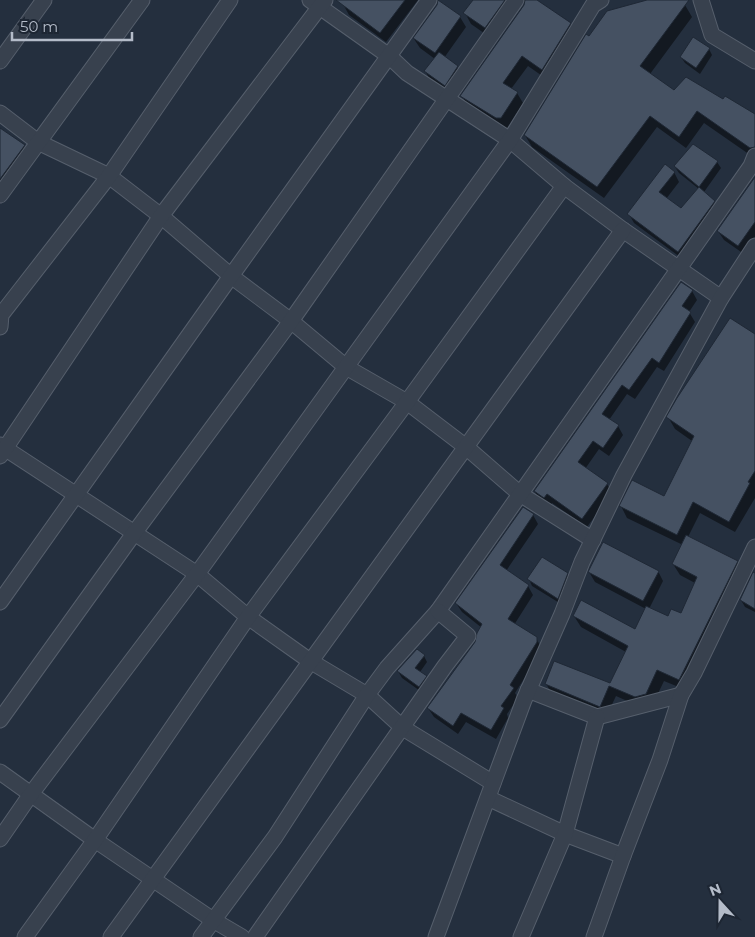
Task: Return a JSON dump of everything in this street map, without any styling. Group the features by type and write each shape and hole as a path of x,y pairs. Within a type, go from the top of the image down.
{"street":[{"path":"0,61 44,0"},
{"path":"0,195 142,0"},
{"path":"0,327 1,315 109,176 230,0"},
{"path":"0,602 429,0"},
{"path":"0,720 135,532 291,321 516,0"},
{"path":"0,839 31,794 197,574 510,140 593,5 601,0"},
{"path":"701,0 712,35 755,61"},
{"path":"493,783 403,728 367,695 310,661 248,617 197,574 76,494 2,450 161,216 319,2 389,56 407,74 510,140 564,186 623,230 721,298"},
{"path":"0,114 38,142 109,176 161,216 231,276 291,321 346,366 407,402 466,447 520,494 593,540"},
{"path":"201,937 275,837 367,695 387,668 438,611 751,166 755,156"},
{"path":"25,937 95,840 248,617 564,186"},
{"path":"111,937 623,230"},
{"path":"436,937 528,690 593,540 624,475 721,298 755,246"},
{"path":"594,937 622,856 660,760 681,695 694,673 755,547"},
{"path":"256,937 468,636 438,611"},
{"path":"528,690 597,717 681,695"},
{"path":"521,937 565,834 597,717"},
{"path":"0,772 95,840 213,920 242,937"},
{"path":"488,798 565,834 622,856"}],"building":[{"path":"336,0 405,0 380,33"},
{"path":"438,0 461,16 435,53 413,38 437,5"},
{"path":"473,0 505,0 485,28 463,13"},
{"path":"525,0 537,0 571,23 542,70 522,56 503,83 518,92 501,118 496,118 460,96 524,5"},
{"path":"647,0 689,0 640,66 674,90 686,77 723,99 725,96 755,114 755,147 750,148 697,111 679,137 650,116 597,187 524,135 586,34 589,36 607,11"},
{"path":"693,37 710,48 696,68 680,57"},
{"path":"439,52 458,66 445,86 424,71"},
{"path":"0,128 25,145 0,179"},
{"path":"693,144 718,161 699,187 674,166"},
{"path":"665,164 675,172 659,192 681,208 699,187 715,201 678,252 627,214"},
{"path":"755,177 755,222 738,246 717,231"},
{"path":"681,282 693,290 682,306 691,312 659,363 652,358 629,390 622,385 602,414 619,425 603,448 593,441 578,462 608,483 582,519 547,494 544,498 534,491"},
{"path":"730,318 755,334 755,471 729,522 693,502 677,535 619,506 632,480 664,496 694,436 666,417"},
{"path":"523,507 534,514 500,565 529,585 508,619 537,637 537,642 510,685 514,688 501,706 504,708 491,730 461,713 453,726 427,708 475,642 482,624 455,603"},
{"path":"686,535 738,561 679,680 657,670 646,694 635,697 609,686 600,707 545,684 554,661 610,683 628,646 573,616 581,600 635,629 646,606 668,616 671,609 681,613 697,577 672,564"},
{"path":"603,542 659,571 643,601 588,572"},
{"path":"542,557 568,573 558,599 527,579"},
{"path":"753,572 755,573 755,609 740,600"},
{"path":"417,649 425,655 415,668 427,676 419,687 397,671"}]}
